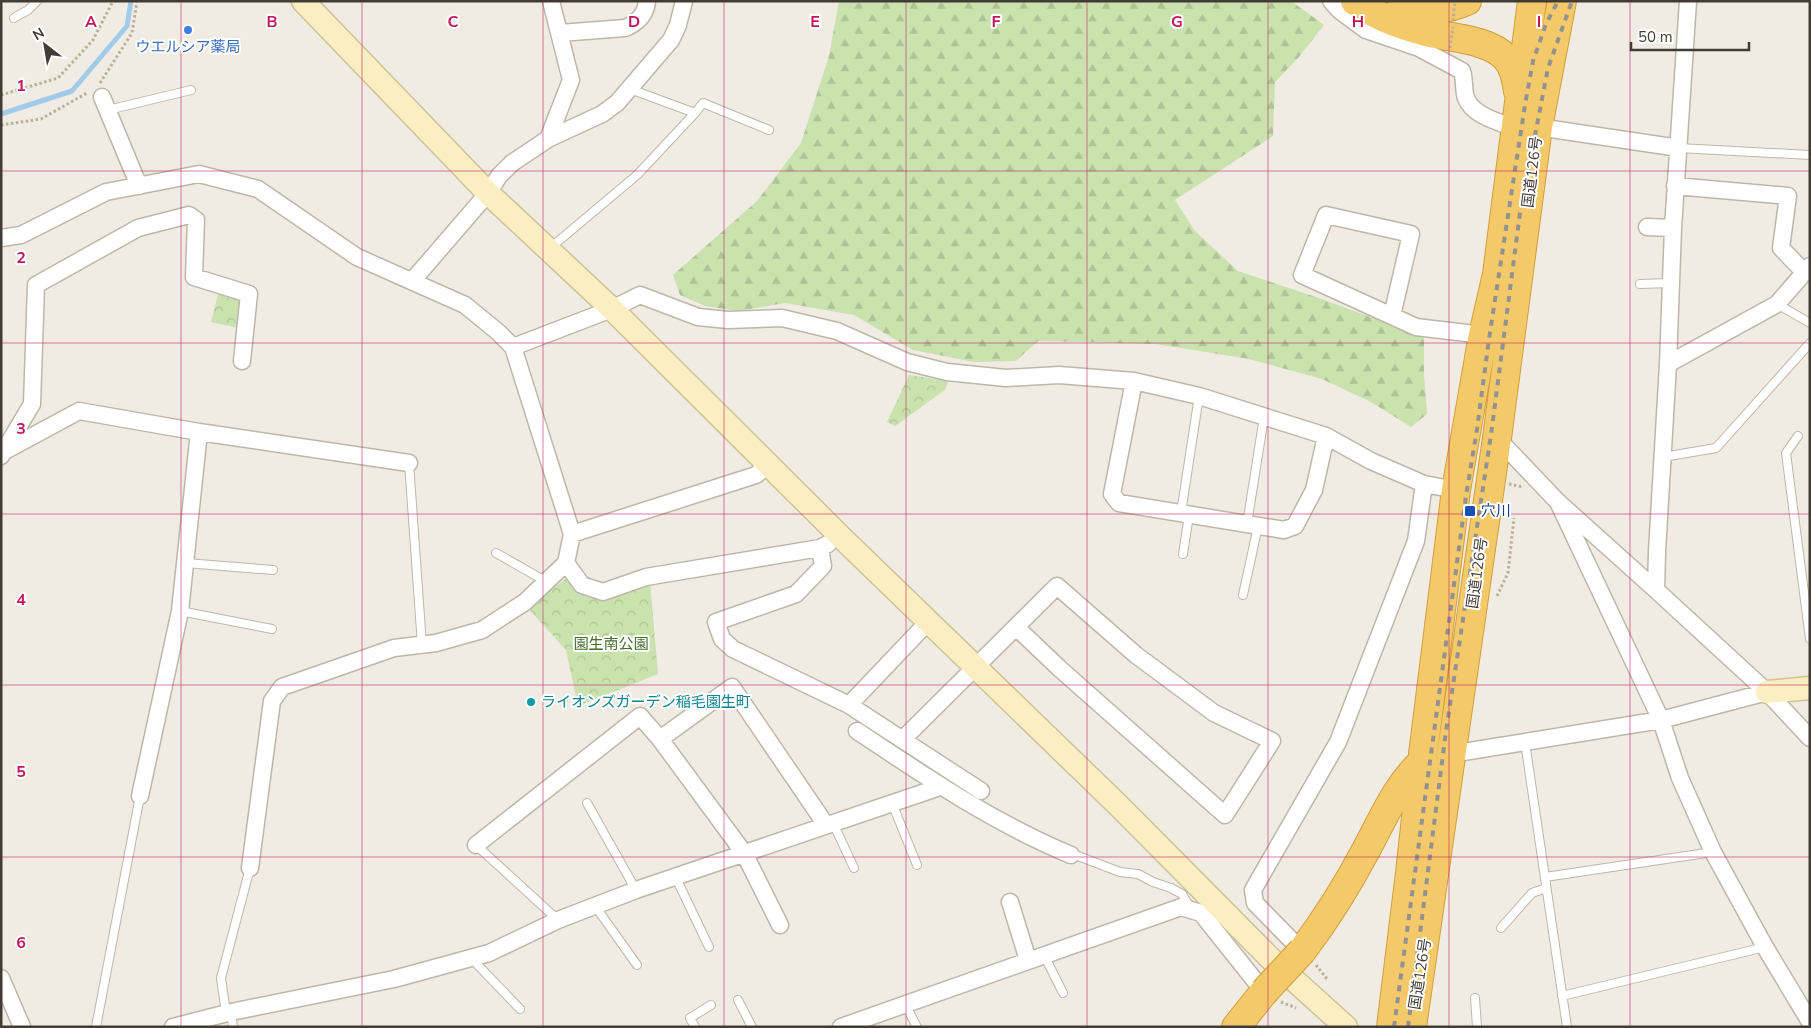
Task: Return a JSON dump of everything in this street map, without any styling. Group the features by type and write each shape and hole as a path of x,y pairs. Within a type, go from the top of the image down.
{"highway":[{"path":"1355,1 1371,13 1396,23 1428,32 1457,27 1498,51 1506,59 1513,68 1520,97"},
{"path":"1402,1 1422,9 1458,5 1457,27"},
{"name":"国道126号","path":"1391,1027 1456,490 1484,335 1527,128 1562,1"},
{"name":"国道126号","path":"1412,1027 1497,438 1527,128 1520,97 1536,6"},
{"path":"1457,27 1477,39 1492,36 1507,30 1536,6"},
{"path":"1237,1026 1272,997 1307,955 1392,801 1411,772 1422,762"}],"street":[{"path":"303,1 488,192 612,309 841,538 1117,804 1273,961 1346,1027"},
{"path":"548,138 571,80 551,1"},
{"path":"560,33 625,28 642,18 647,1"},
{"path":"413,280 488,192 499,176 512,163 548,138 602,114 617,104 671,40 678,25 684,1"},
{"path":"1331,1 1339,10 1366,30 1419,48 1462,71 1466,96 1470,105 1484,116 1527,128 1679,148"},
{"path":"1656,590 1675,186 1688,1"},
{"path":"100,96 139,186"},
{"path":"1,238 21,236 106,192 199,174 258,190 357,257 413,280 465,305 498,332 512,347 572,534 566,563 525,602 482,630 436,643 394,648 282,686 272,701 250,868"},
{"path":"1668,364 1777,304 1807,270 1781,248 1788,196 1675,186"},
{"path":"2,454 32,404 36,285 138,228 189,215 196,220 194,277 249,294 242,361"},
{"path":"1392,316 1411,234 1326,215 1302,275 1416,327 1484,335"},
{"path":"1647,228 1673,228"},
{"path":"512,347 612,309 640,295 698,317 728,320 782,318 838,331 907,362 947,372 1006,378 1059,375 1134,381 1199,396 1326,436 1371,461 1424,484 1456,490"},
{"path":"1134,381 1112,494 1119,503 1284,530 1295,526 1314,490 1326,436"},
{"path":"2,454 79,412 409,463"},
{"path":"140,796 180,611 199,432"},
{"path":"1497,438 1558,502 1767,692 1810,738"},
{"path":"572,534 756,476 769,464"},
{"path":"1307,955 1255,903 1252,890 1338,742 1416,541 1424,484"},
{"path":"1558,502 1661,720 1680,778 1713,852 1765,947 1810,1022"},
{"path":"566,563 582,585 603,592 646,577 820,548 841,538"},
{"path":"820,548 823,566 796,594 716,622 722,639 733,649 850,705 981,791"},
{"path":"903,739 1016,626 1057,586 1136,655 1214,713 1272,742 1225,814 1059,668 1016,626"},
{"path":"850,705 928,622"},
{"path":"660,739 732,687 830,824"},
{"path":"1451,754 1661,720 1767,692 1810,688"},
{"path":"476,845 640,716 660,739 744,853 780,925"},
{"path":"857,732 940,787 1004,824 1071,855"},
{"path":"173,1027 230,1017 394,979 489,953 558,920 636,890 940,787"},
{"path":"1010,902 1028,960"},
{"path":"841,1027 1181,907 1201,914 1272,997"},
{"path":"1,978 22,1027"}],"lane":[{"path":"14,18 28,10 37,1"},
{"path":"630,89 696,114"},
{"path":"100,96 191,90"},
{"path":"548,250 637,175 696,114 703,102 769,130"},
{"path":"1679,148 1810,155"},
{"path":"1640,284 1671,283"},
{"path":"1777,304 1810,324"},
{"path":"1663,457 1716,448 1810,344"},
{"path":"1183,554 1185,514 1199,396"},
{"path":"1243,595 1264,417"},
{"path":"1798,436 1786,453 1810,639"},
{"path":"409,463 422,645"},
{"path":"496,553 547,582"},
{"path":"186,563 273,570"},
{"path":"180,611 272,629"},
{"path":"1525,742 1567,1027"},
{"path":"96,1027 140,796"},
{"path":"587,803 636,890"},
{"path":"892,803 917,865"},
{"path":"830,824 854,868"},
{"path":"476,845 558,920"},
{"path":"1545,877 1713,852"},
{"path":"1071,855 1120,872 1138,874 1153,882 1171,888 1182,894 1191,910"},
{"path":"230,1017 221,978 250,868"},
{"path":"676,878 709,947"},
{"path":"1501,928 1532,893 1546,888"},
{"path":"595,906 637,965"},
{"path":"1562,996 1765,947"},
{"path":"1044,955 1063,993"},
{"path":"471,958 520,1009"},
{"path":"1475,998 1477,1027"},
{"path":"738,1000 752,1027"},
{"path":"905,1004 917,1027"},
{"path":"695,1027 690,1018 711,1005"}],"path":[{"path":"1,95 58,78 93,40 113,1"},
{"path":"1,125 41,119 100,96 132,33 137,1"},
{"path":"1455,1 1457,27"},
{"path":"1506,483 1528,488"},
{"path":"1508,529 1513,530"},
{"path":"1307,955 1327,979"},
{"path":"1272,997 1298,1010"}],"green space":[{"path":"839,1 1291,1 1324,25 1299,57 1275,82 1273,136 1175,200 1195,231 1238,271 1319,298 1424,337 1427,414 1411,427 1371,402 1322,379 1249,359 1156,344 1038,341 1016,361 974,362 913,350 854,315 785,303 739,311 705,306 680,295 673,275 757,201 801,143 829,56"},
{"path":"218,294 238,300 243,309 238,328 211,322"},
{"path":"909,375 948,381 945,390 895,426 887,422"},
{"name":"園生南公園","path":"567,578 583,595 599,600 650,581 658,674 578,706 566,650 527,607"}],"waterway":[{"path":"1,114 72,91 127,26 131,1"}],"railway":[{"path":"1394,1027 1466,496 1525,105 1533,61 1546,24 1558,1"},
{"path":"1408,1027 1446,731 1491,435 1520,213 1548,68 1572,1"}],"place":[{"name":"ウエルシア薬局","path":"188,30"},
{"name":"穴川","path":"1470,511"},
{"name":"ライオンズガーデン稲毛園生町","path":"531,702"}]}
